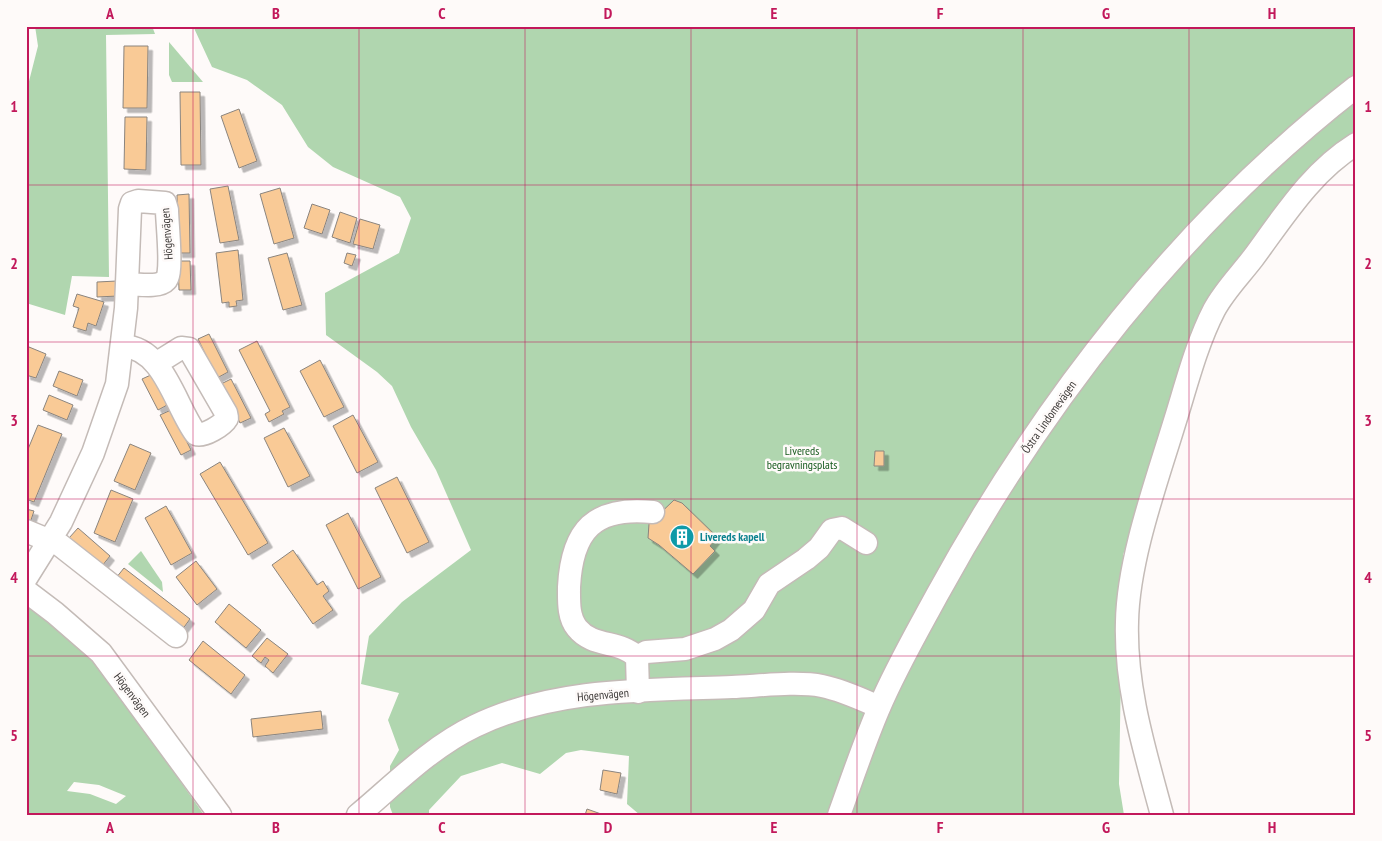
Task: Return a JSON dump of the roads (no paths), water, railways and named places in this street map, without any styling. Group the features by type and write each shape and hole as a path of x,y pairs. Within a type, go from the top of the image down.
{"street":[{"name":"Östra Lindomevägen","path":"839,815 879,707 948,576 996,492 1107,335 1194,237 1268,162 1356,87"},
{"path":"1162,815 1134,713 1128,672 1127,620 1131,586 1147,513 1187,383 1214,309 1306,186 1338,155 1356,144"},
{"path":"26,578 50,539 93,453 117,384 123,346 128,284"},
{"path":"123,346 146,352 157,363"},
{"path":"637,657 620,646 591,640 576,626 569,602 570,564 584,531 593,523 606,516 628,510 653,512"},
{"path":"637,657 646,652 685,649 715,639 730,630 754,610 769,584 806,559 819,548 832,530 837,527 849,531 866,543"},
{"path":"26,531 50,539 176,636"},
{"name":"Högenvägen","path":"26,591 55,613 101,654 220,815"},
{"path":"637,657 638,692"},
{"name":"Högenvägen","path":"358,815 444,743 475,726 502,715 575,696 768,686 821,686 849,694 879,707"}],"place":[{"name":"Livereds kapell","path":"682,537"}],"park label":[{"name":"Livereds begravningsplats","path":"802,458"}]}
